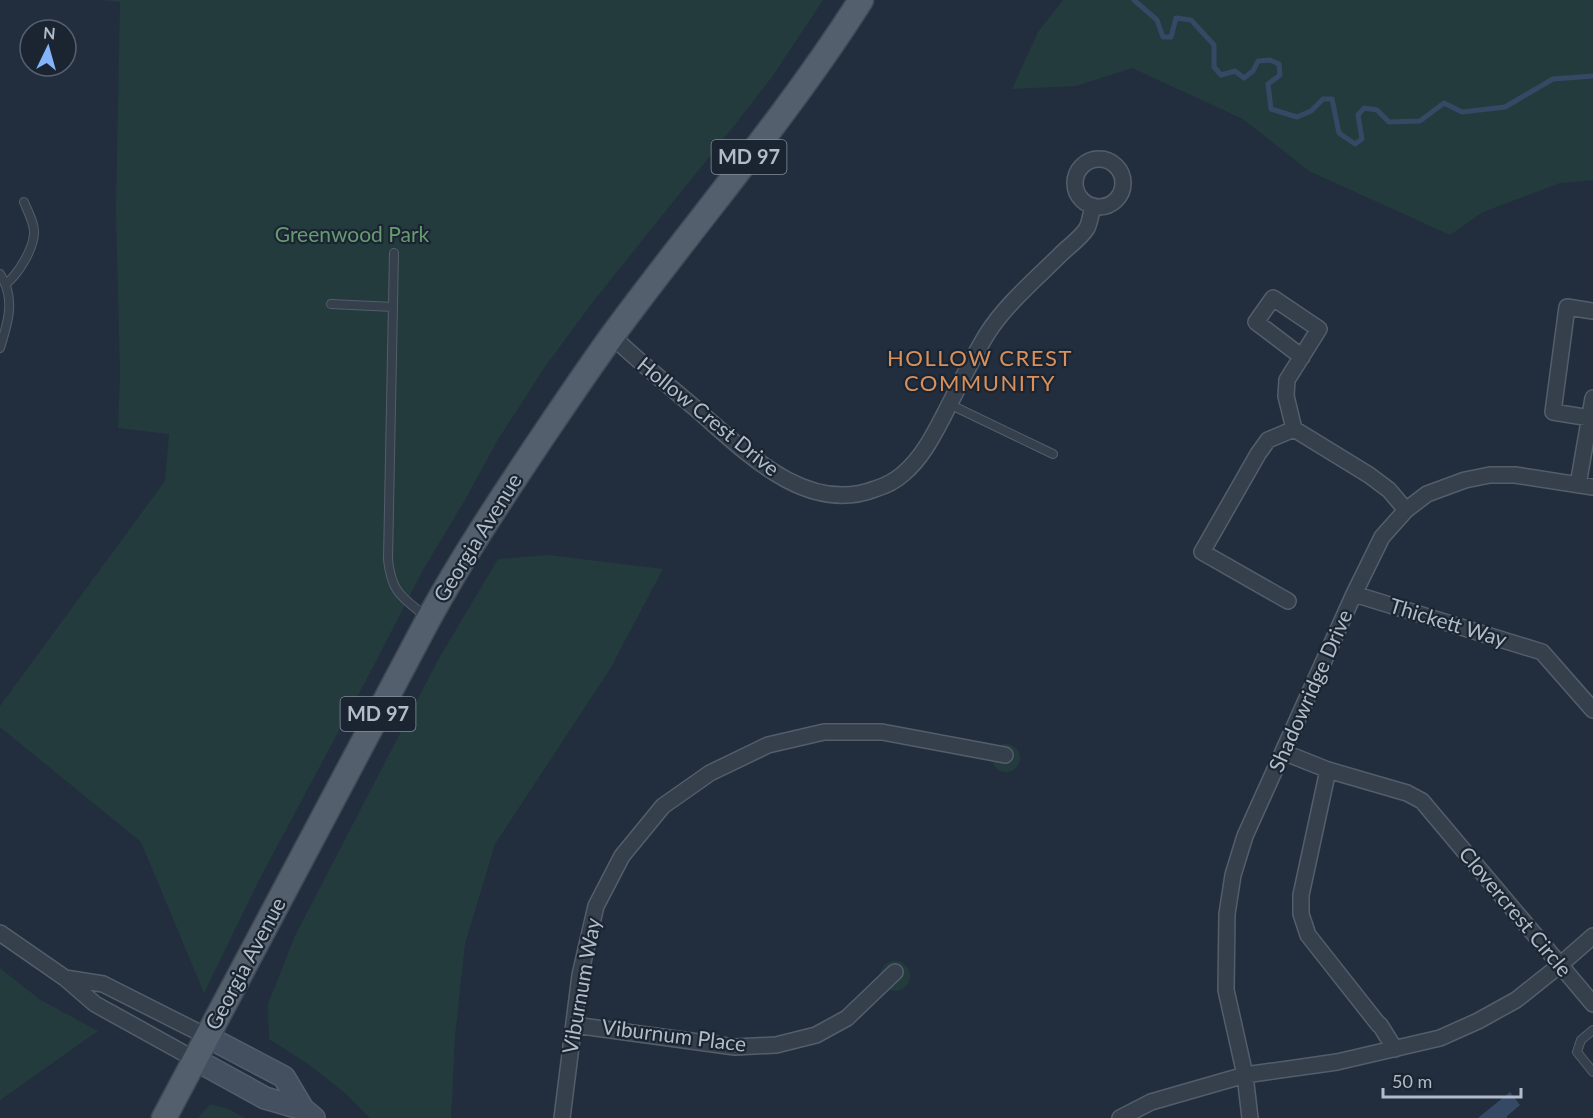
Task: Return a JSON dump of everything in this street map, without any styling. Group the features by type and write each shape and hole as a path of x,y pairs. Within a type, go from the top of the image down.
{"main road":[{"name":"Georgia Avenue","path":"164,1118 451,577 612,336 778,120 861,0"}],"street":[{"name":"Hollow Crest Drive","path":"612,336 637,360 764,465 783,478 801,488 824,494 845,496 864,494 902,476 916,461 928,445 979,347 992,327 1087,228 1093,207"},
{"path":"1590,418 1553,412 1568,307 1593,311"},
{"path":"1302,357 1287,380 1286,396 1294,429 1369,475 1389,490 1406,510"},
{"path":"1585,486 1593,398"},
{"path":"1288,601 1202,552 1268,440 1294,429"},
{"name":"Shadowridge Drive","path":"1250,1118 1245,1075 1226,990 1227,914 1233,875 1245,836 1382,537 1406,510 1427,494 1465,480 1490,475 1515,475 1585,486"},
{"name":"Thickett Way","path":"1354,594 1542,652 1593,710"},
{"name":"Viburnum Way","path":"562,1118 580,975 596,906 622,856 663,806 710,772 768,745 824,732 882,732 1005,755"},
{"name":"Clovercrest Circle","path":"1283,752 1328,770 1407,793 1422,801 1593,1004"},
{"path":"1328,770 1300,895 1301,914 1308,935 1380,1025 1395,1049"},
{"path":"0,933 65,978 96,1004 265,1098 309,1114"},
{"path":"1120,1118 1150,1102 1245,1075 1337,1062 1440,1038 1516,1000 1593,936"},
{"name":"Viburnum Place","path":"574,1025 735,1047 776,1045 816,1035 846,1018 895,972"},
{"path":"65,978 103,984 285,1077 309,1114"}],"lane":[{"path":"6,284 13,278 27,256 34,235 33,225 24,202"},
{"path":"394,253 388,560 394,588 401,597 429,618"},
{"path":"0,274 6,284 10,303 0,348"},
{"path":"331,304 393,308"},
{"path":"950,404 1053,454"},
{"path":"1593,1030 1581,1040 1577,1052 1593,1072"}],"green space":[{"name":"Greenwood Park","path":"101,0 823,0 772,77 592,303 544,368 497,441 423,570 259,880 204,993 141,842 0,727 0,706 165,481 169,434 118,428 120,373 116,210 120,2"},
{"path":"1063,0 1593,0 1593,180 1560,183 1483,212 1450,235 1309,171 1243,119 1132,68 1076,86 1012,89 1038,32"},
{"path":"548,555 663,569 610,669 495,844 465,944 455,1036 451,1118 370,1118 345,1093 311,1066 269,1039 268,1004 295,936 438,660 498,559"},
{"path":"1006,744 1016,748 1020,758 1016,768 1006,772 996,768 992,758 996,748"},
{"path":"895,961 905,966 910,976 905,986 895,991 885,986 880,976 885,966"},
{"path":"0,968 39,999 98,1031 0,1100"},
{"path":"210,1104 228,1109 245,1118 198,1118"}],"water":[{"path":"1510,1092 1520,1105 1507,1118 1478,1118"}],"waterway":[{"path":"1134,0 1157,20 1163,37 1171,37 1176,18 1191,20 1214,45 1214,67 1221,75 1235,71 1244,78 1253,71 1258,61 1270,60 1279,64 1280,75 1268,84 1271,109 1297,117 1311,111 1323,99 1332,99 1339,133 1355,144 1362,139 1358,115 1364,108 1377,110 1389,122 1420,121 1444,103 1462,112 1505,107 1553,79 1593,76"}],"district":[{"name":"HOLLOW CREST COMMUNITY","path":"980,370"}]}
